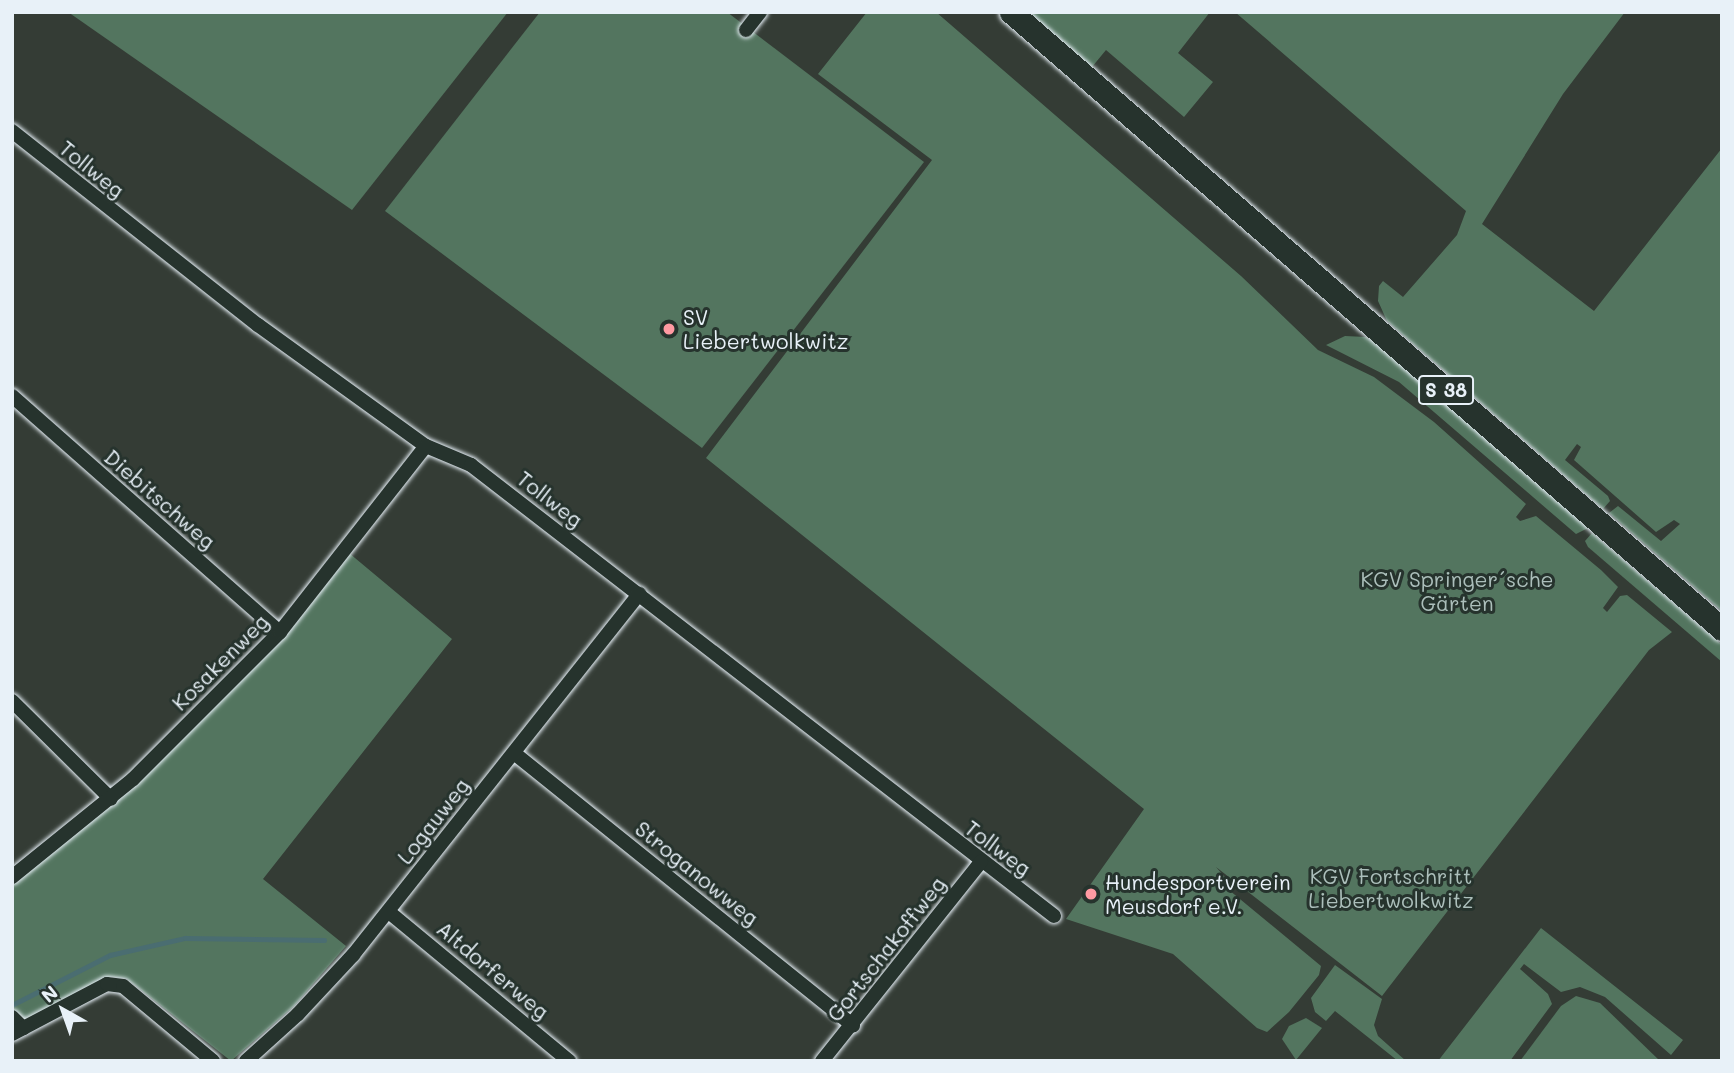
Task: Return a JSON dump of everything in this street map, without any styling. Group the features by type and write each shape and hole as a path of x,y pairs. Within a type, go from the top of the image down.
{"main road":[{"name":"S 38","path":"1011,12 1722,629"}],"street":[{"path":"746,30 760,12"},
{"name":"Tollweg","path":"12,131 258,325 426,446 471,464 1054,916"},
{"name":"Diebitschweg","path":"12,396 280,632"},
{"name":"Kosakenweg","path":"12,877 111,799 280,632 426,446"},
{"name":"Logauweg","path":"246,1061 298,1014 389,912 639,594"},
{"path":"12,701 111,799"},
{"name":"Stroganowweg","path":"514,753 853,1026"},
{"name":"Gortschakoffweg","path":"822,1061 853,1026 981,862"},
{"name":"Altdorferweg","path":"389,912 569,1061"},
{"path":"12,1017 18,1031 107,984 123,986 214,1061"}],"green space":[{"path":"68,12 508,12 352,210"},
{"name":"SV Liebertwolkwitz","path":"540,12 727,12 924,162 702,448 385,211"},
{"path":"867,12 936,12 1241,276 1318,350 1374,377 1434,422 1526,504 1516,517 1520,521 1536,516 1601,570 1618,587 1603,608 1607,612 1620,596 1627,595 1672,632 1649,650 1382,996 1216,867 1232,885 1229,890 1321,966 1319,975 1289,1012 1267,1032 1257,1028 1173,954 1066,919 1144,809 706,458 932,160 818,74"},
{"path":"1029,12 1210,12 1178,53 1213,82 1184,117 1106,50 1092,67"},
{"path":"1235,12 1625,12 1563,94 1482,224 1594,311 1722,148 1722,611 1609,513 1618,506 1661,541 1680,524 1674,520 1656,532 1574,460 1581,447 1577,444 1565,460 1608,496 1610,501 1603,509 1387,321 1378,301 1379,286 1383,281 1403,297 1457,235 1466,211"},
{"path":"1345,336 1366,337 1379,345 1588,528 1576,534 1399,382 1326,345"},
{"path":"1592,533 1722,645 1722,662 1588,547 1585,541"},
{"path":"349,553 452,639 263,879 346,946 294,1006 231,1061 127,979 112,977 23,1021 12,1009 12,882 116,800"},
{"path":"1541,928 1683,1040 1671,1055 1605,997 1580,987 1561,992 1524,964 1520,969 1548,994 1552,1004 1510,1061 1438,1061"},
{"path":"1335,965 1382,999 1374,1025 1378,1036 1406,1061 1398,1061 1335,1011 1326,1021 1315,1012 1311,998"},
{"path":"1576,996 1600,1003 1660,1061 1520,1061 1561,1006"},
{"path":"1306,1018 1322,1028 1296,1060 1282,1039 1289,1026"}],"waterway":[{"path":"12,1005 110,955 185,938 324,940"}],"place":[{"name":"SV Liebertwolkwitz","path":"669,329"},
{"name":"Hundesportverein Meusdorf e.V.","path":"1091,894"}],"park label":[{"name":"KGV Springer´sche Gärten","path":"1457,591"},
{"name":"KGV Fortschritt Liebertwolkwitz","path":"1391,888"}]}
